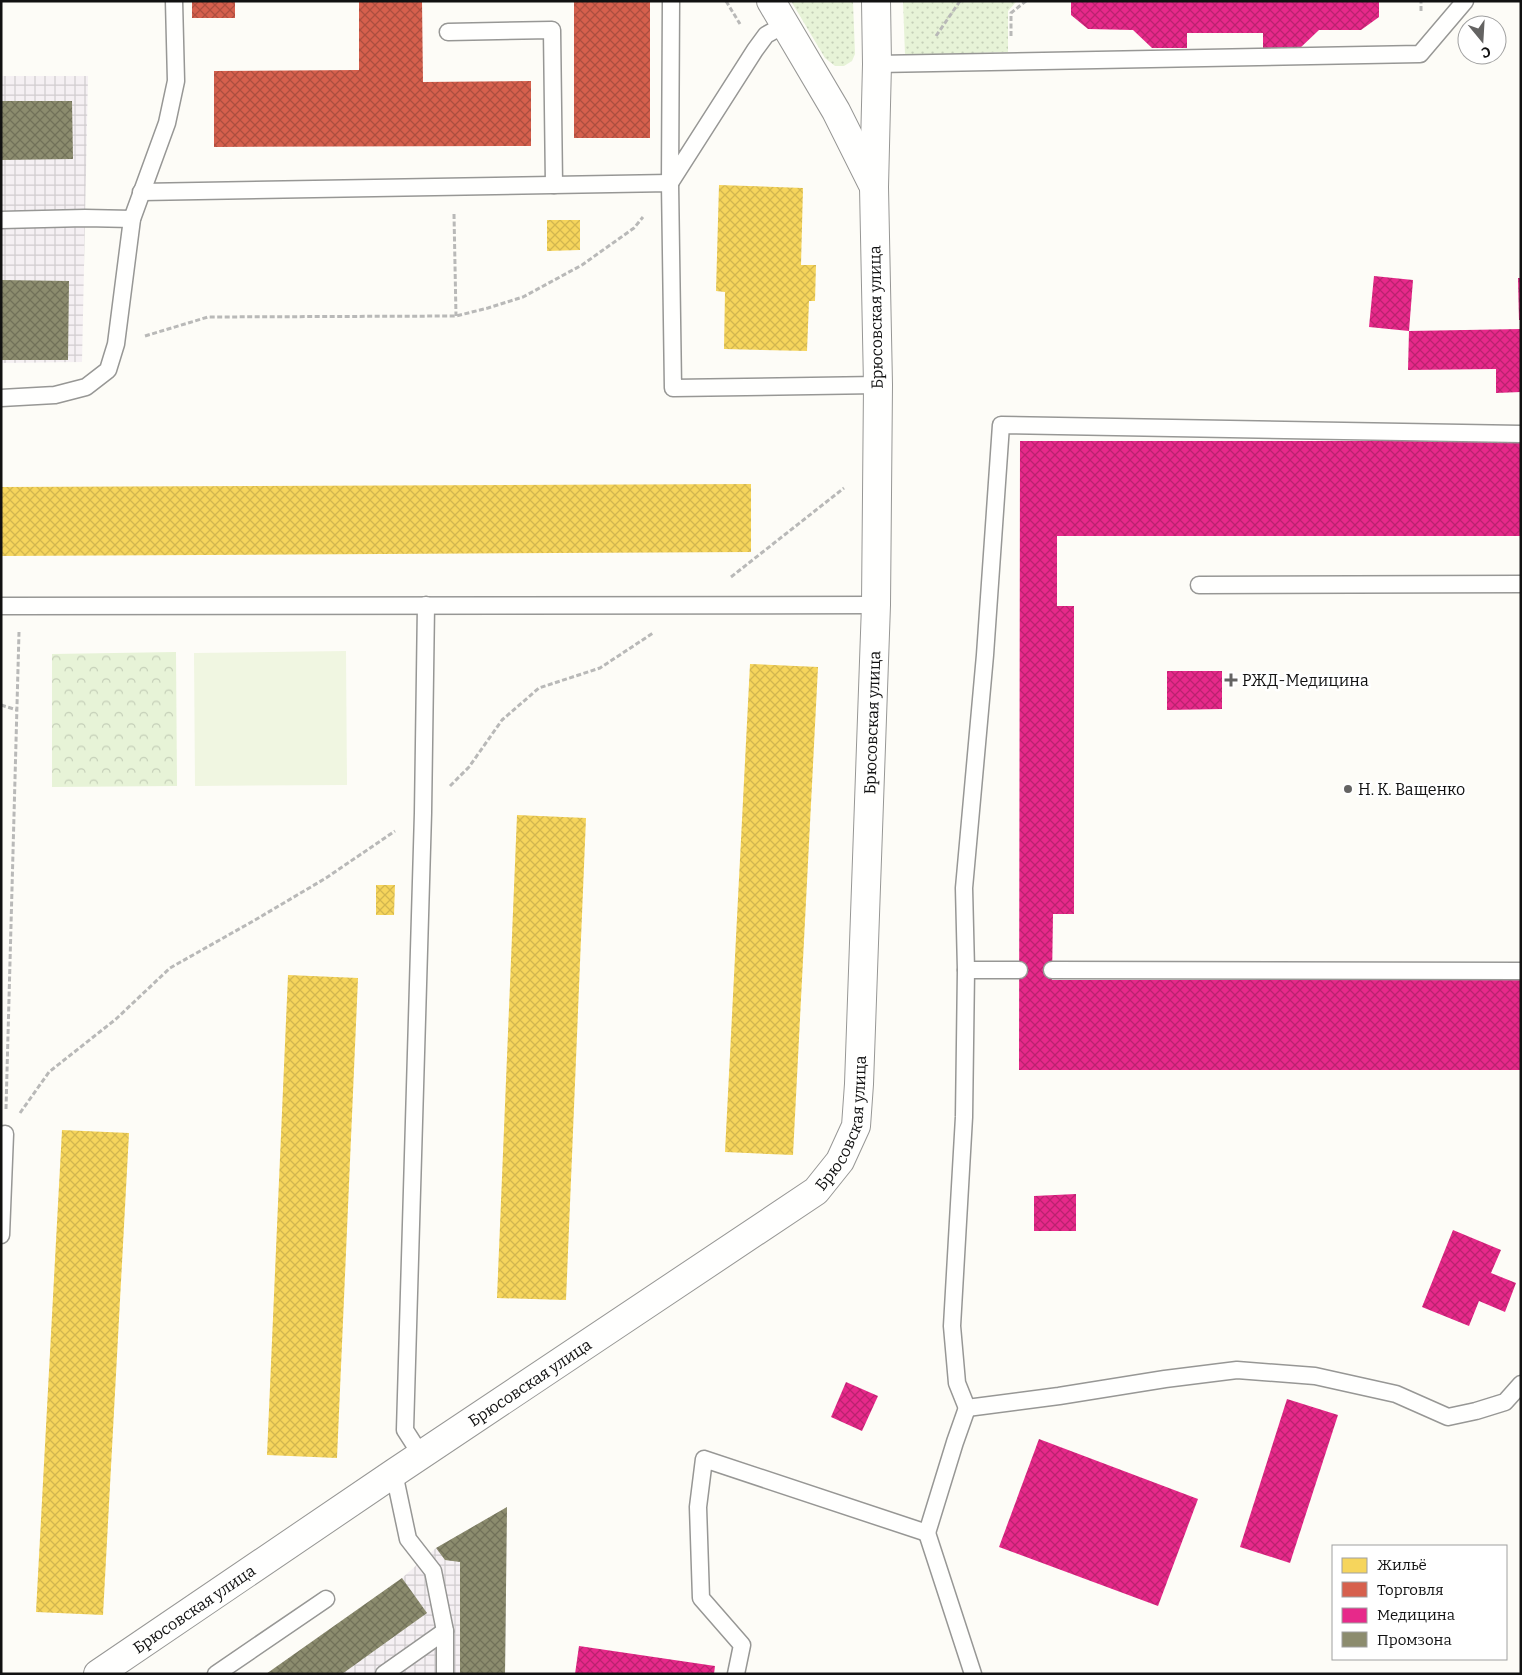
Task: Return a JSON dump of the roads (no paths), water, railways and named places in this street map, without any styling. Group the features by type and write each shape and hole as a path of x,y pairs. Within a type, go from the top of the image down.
{"street":[{"name":"Брюсовская улица","path":"771,1 836,112 874,187"},
{"name":"Брюсовская улица","path":"98,1674 394,1473 816,1191 840,1161 856,1126 859,1084 876,605 878,384 874,187 877,64 876,1"}],"lane":[{"path":"1,398 55,396 86,387 108,370 116,344 132,219 167,123 176,81 174,1"},
{"path":"671,1 670,183 673,388 878,384"},
{"path":"877,64 1420,54 1465,1"},
{"path":"670,183 755,50 766,35 784,25"},
{"path":"448,32 552,30 554,185"},
{"path":"141,192 670,183"},
{"path":"1,220 132,219"},
{"path":"973,1674 928,1533 967,1408 957,1383 952,1326 964,1117 966,970 964,888 985,655 1001,425 1521,434"},
{"path":"1199,585 1521,584"},
{"path":"421,1455 405,1430 422,833 426,605"},
{"path":"1,606 876,605"},
{"path":"966,970 1019,970"},
{"path":"1052,970 1521,970"},
{"path":"1,1235 5,1134"},
{"path":"967,1408 1237,1370 1315,1376 1396,1394 1448,1417 1505,1402 1521,1384"},
{"path":"736,1674 742,1645 701,1598 698,1507 704,1459 928,1533"},
{"path":"394,1473 408,1539 432,1571 446,1631 445,1674"},
{"path":"216,1674 326,1599"},
{"path":"384,1674 446,1631"}],"place":[{"name":"РЖД-Медицина","path":"1231,680"},
{"name":"Н. К. Ващенко","path":"1348,789"}]}
